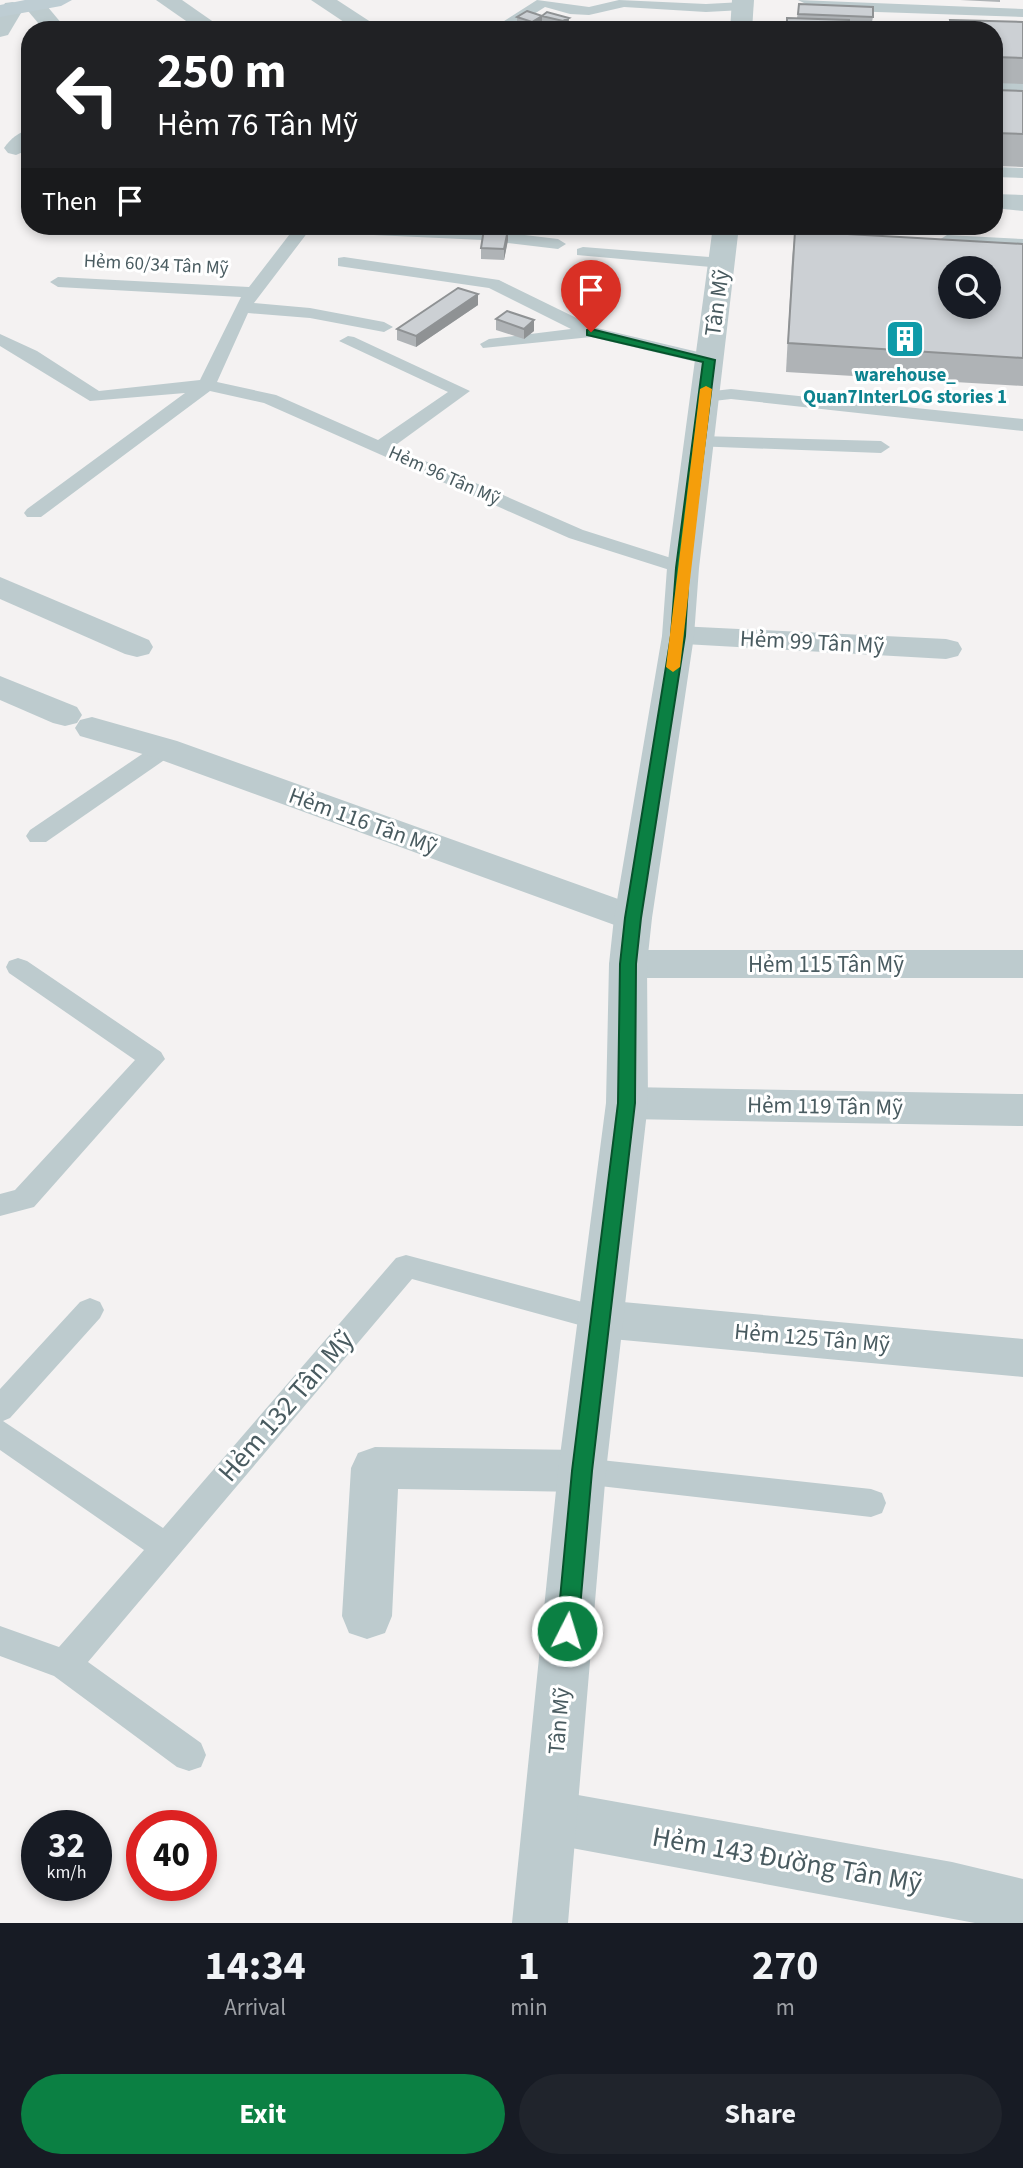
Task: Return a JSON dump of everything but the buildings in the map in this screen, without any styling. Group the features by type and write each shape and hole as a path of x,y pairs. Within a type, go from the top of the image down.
{"main road":[{"path":"16,8 61,0"}],"street":[{"path":"167,0 200,21"},
{"path":"322,0 357,21"},
{"path":"742,21 743,3"},
{"path":"0,30 16,8 40,21"},
{"path":"1003,85 1023,86"},
{"path":"1003,202 1023,203"},
{"name":"Tân Mỹ","path":"540,1923 582,1471 627,1103 628,964 633,918 678,636 683,568 724,244"},
{"path":"0,587 137,647"},
{"name":"Hẻm 99 Tân Mỹ","path":"678,636 946,649"},
{"name":"Hẻm 116 Tân Mỹ","path":"0,687 78,722 165,749 633,918"},
{"name":"Hẻm 115 Tân Mỹ","path":"628,964 1023,964"},
{"name":"Hẻm 119 Tân Mỹ","path":"627,1103 1023,1110"},
{"name":"Hẻm 125 Tân Mỹ","path":"601,1319 1023,1358"},
{"path":"367,1616 375,1468 582,1471"},
{"name":"Hẻm 143 Đường Tân Mỹ","path":"550,1817 952,1891 1023,1907"}],"lane":[{"path":"805,0 818,6 1023,13"},
{"path":"514,21 545,1 570,10 589,11 624,3 743,3"},
{"path":"1003,173 1023,173"},
{"path":"34,513 207,385 242,307 296,235"},
{"path":"510,235 558,244"},
{"path":"928,240 1023,244"},
{"path":"583,252 724,244"},
{"path":"344,262 493,284 591,332 707,378 731,394 1023,425"},
{"name":"Hẻm 60/34 Tân Mỹ","path":"58,282 252,292"},
{"path":"242,307 310,313 384,327"},
{"path":"489,344 591,332"},
{"name":"Hẻm 96 Tân Mỹ","path":"0,339 31,355 96,397 207,385 270,398 576,534 683,568"},
{"path":"348,341 461,391 379,448"},
{"path":"701,442 881,447"},
{"path":"38,836 165,749"},
{"path":"0,1205 24,1199 152,1059 18,967"},
{"name":"Hẻm 132 Tân Mỹ","path":"165,1547 407,1266 601,1319"},
{"path":"0,1409 90,1310"},
{"path":"0,1433 165,1547 65,1665"},
{"path":"582,1471 872,1503"},
{"path":"0,1641 65,1665 189,1755"}],"slow traffic":[{"path":"673,667 706,389"}],"place":[{"name":"warehouse_ Quan7InterLOG stories 1","path":"905,339"}],"route":[{"path":"567,1631 582,1471 627,1103 628,964 633,918 678,636 683,568 701,442 709,360 591,332"}]}
